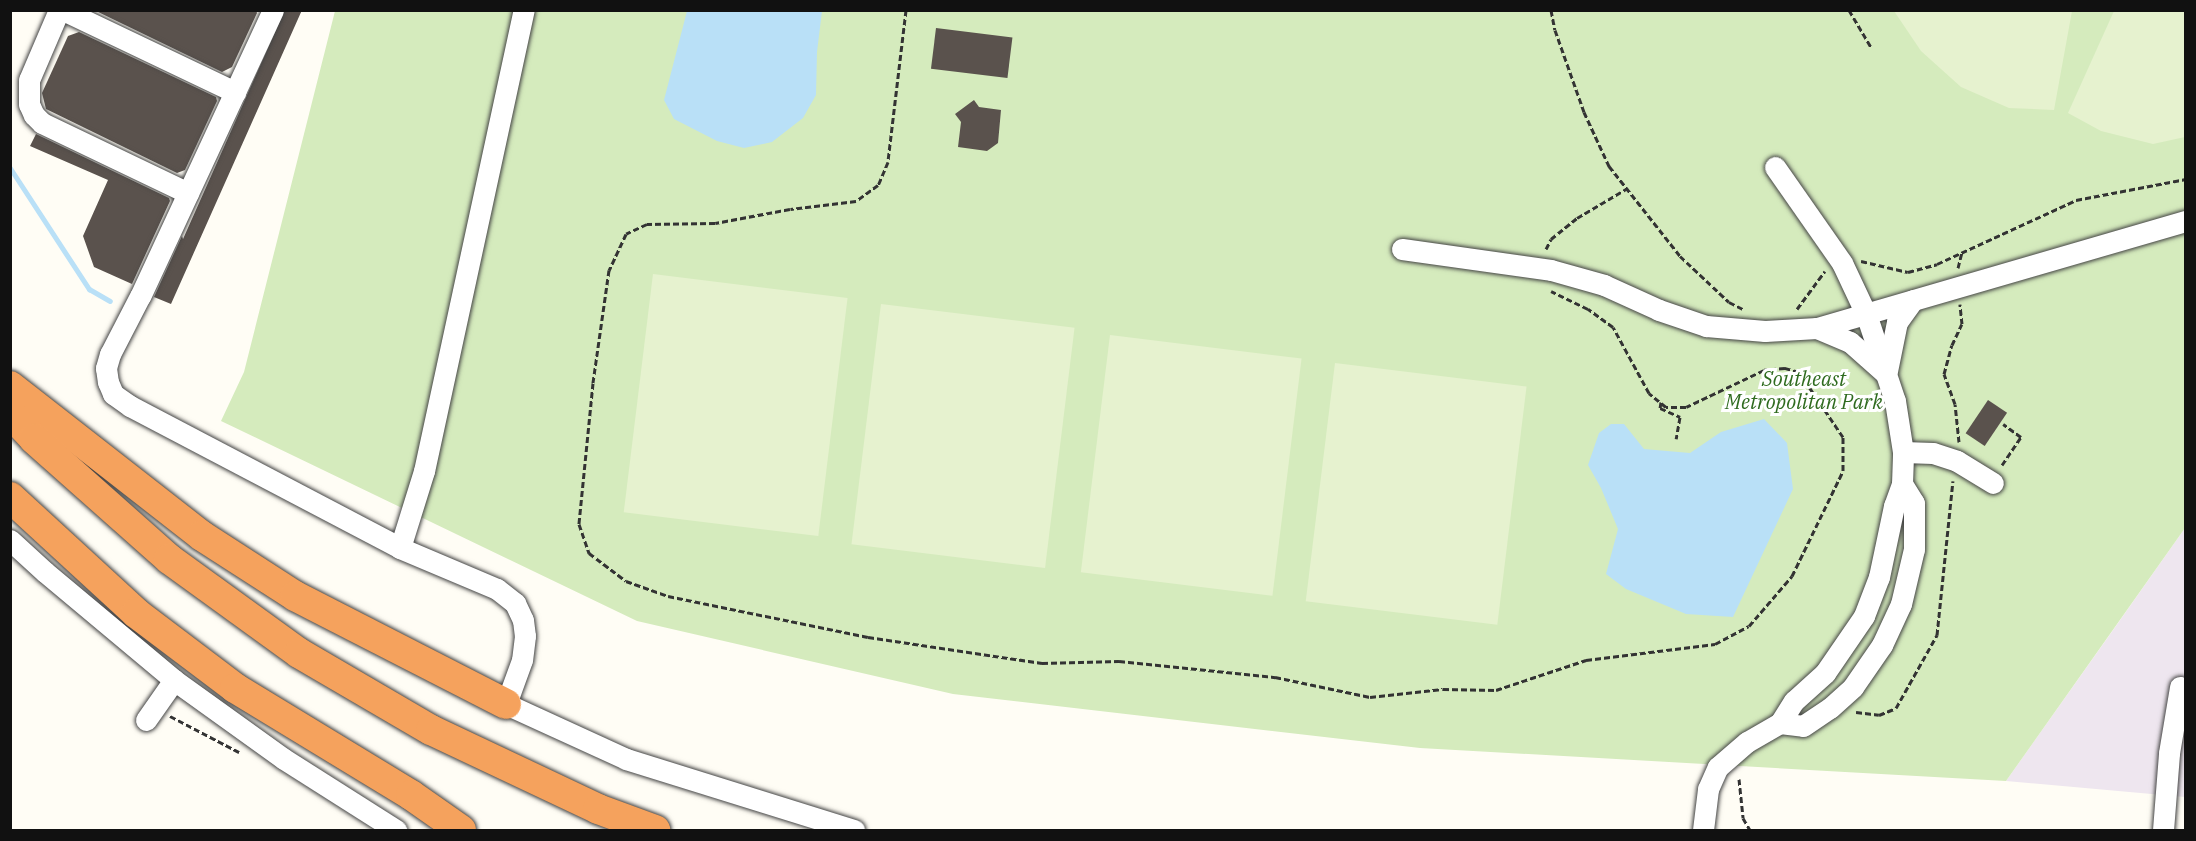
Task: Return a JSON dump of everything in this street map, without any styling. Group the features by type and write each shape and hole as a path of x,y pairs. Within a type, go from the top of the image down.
{"highway":[{"path":"10,386 202,536 286,590 401,652 506,704"},
{"path":"10,413 34,439 169,559 299,652 431,730 598,809 655,831"},
{"path":"10,497 136,613 235,688 411,795 461,831"},
{"path":"411,795 486,831"}],"street":[{"path":"188,193 42,123 34,115 29,104 29,80 61,10 235,92"},
{"path":"273,10 110,354 106,368 113,394 130,406 399,548 497,589 515,603 523,620 525,636 522,660 506,704 626,759 855,831"},
{"path":"399,548 423,471 524,10"},
{"path":"1703,831 1708,789 1718,767 1747,742 1780,723 1794,701 1824,673 1864,616 1879,577 1893,506 1902,484 1902,452 1895,401 1866,314 1842,263 1774,166"},
{"path":"1402,249 1538,268 1605,285 1659,310 1706,326 1766,331 1817,328 2186,221"},
{"path":"1887,375 1897,322 1912,300"},
{"path":"1817,328 1850,342 1887,375"},
{"path":"1902,452 1933,453 1957,460 1995,478"},
{"path":"1780,723 1803,726 1830,708 1853,687 1868,667 1891,626 1909,576 1914,549 1914,503 1902,484"},
{"path":"10,540 174,680 284,759 396,831"},
{"path":"1864,616 1875,616 1891,626"},
{"path":"146,720 174,680"},
{"path":"2163,831 2177,754 2180,687"}],"path":[{"path":"906,10 888,162 878,185 856,201 790,209 715,223 647,224 626,234 609,270 593,383 579,524 589,553 626,580 668,596 867,637 1042,663 1119,661 1275,677 1370,697 1443,689 1496,690 1586,660 1715,644 1749,626 1792,576 1843,471 1843,437 1799,372 1785,368 1764,370 1686,407 1666,407 1649,393 1613,327 1588,309 1553,293 1536,278 1551,238 1577,218 1626,189"},
{"path":"1849,10 1871,47"},
{"path":"1851,712 1879,716 1896,708 1937,635 1949,536 1948,510 1959,444 1954,404 1944,374 1952,345 1962,324 1956,277 1962,252"},
{"path":"1661,402 1660,408 1680,417 1676,439"},
{"path":"1995,478 2021,437 2003,423"},
{"path":"1739,778 1743,818 1750,831"}],"shaded area":[{"path":"2185,528 2185,797 2006,781 2111,633"}],"green space":[{"name":"Southeast Metropolitan Park","path":"335,11 2185,11 2185,528 2006,781 1420,748 953,694 637,621 221,421 244,372"},
{"path":"1894,11 2072,11 2054,110 2009,108 1961,87 1921,51"},
{"path":"2114,11 2185,11 2185,137 2153,144 2101,131 2068,113"},
{"path":"653,274 848,298 818,536 624,512"},
{"path":"881,304 1075,328 1045,568 852,544"},
{"path":"1110,335 1302,359 1272,596 1081,572"},
{"path":"1335,363 1527,387 1497,625 1306,601"}],"water":[{"path":"687,11 822,11 817,52 816,95 803,118 772,142 744,148 717,141 674,119 664,100"},
{"path":"1764,419 1787,443 1793,489 1733,617 1686,614 1626,589 1606,574 1618,529 1601,488 1588,465 1599,433 1611,424 1624,424 1644,449 1690,453 1721,432"}],"building":[{"path":"94,10 256,10 257,13 232,67 222,72"},
{"path":"285,10 302,10 171,304 154,297 182,236 183,239"},
{"path":"936,28 1012,37 1007,78 931,69"},
{"path":"79,32 216,97 217,101 185,170 177,173 46,109 42,93 68,36"},
{"path":"974,100 979,107 1001,110 998,143 987,151 958,147 961,122 955,114"},
{"path":"36,134 169,198 170,201 132,284 94,267 83,236 108,180 30,146"},
{"path":"1988,400 2007,413 1985,446 1966,433"}],"waterway":[{"path":"10,168 89,289 110,301"}]}
